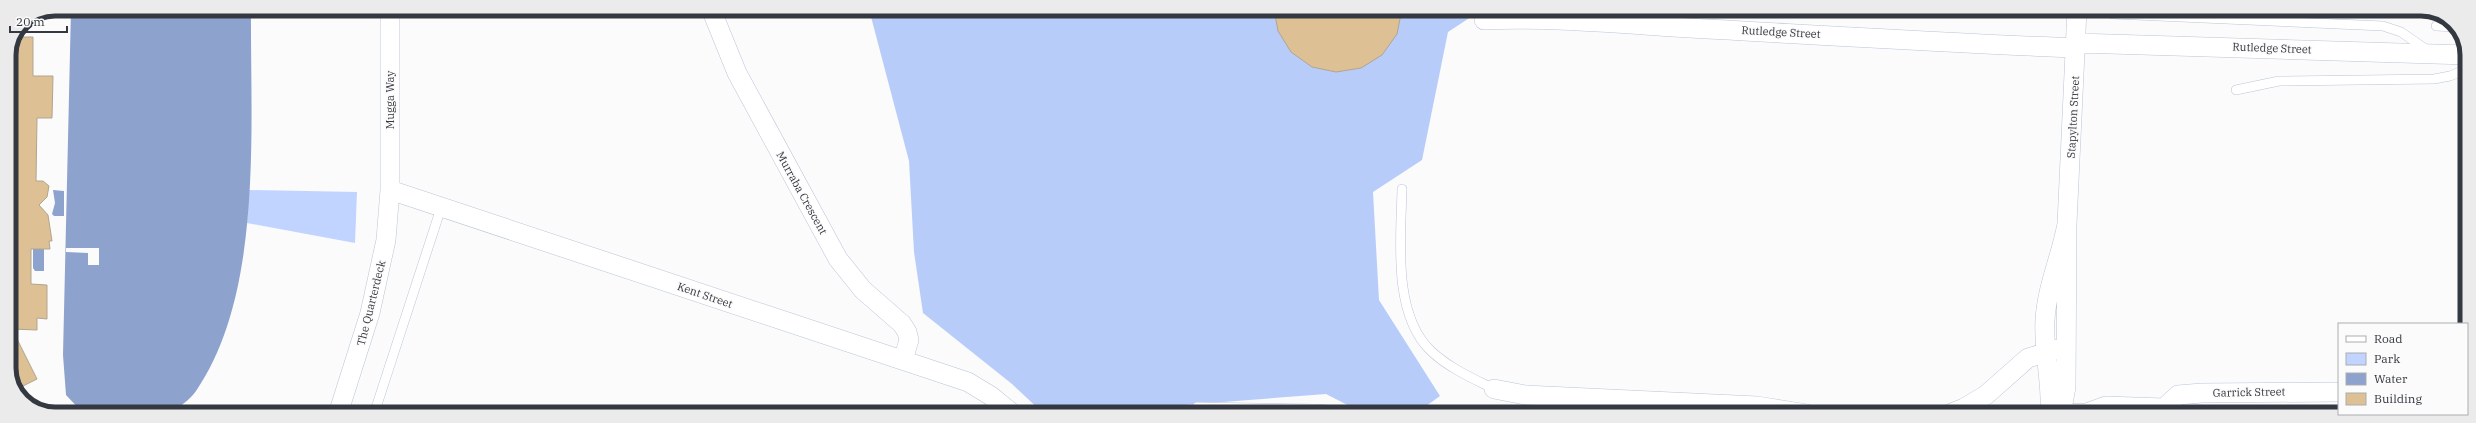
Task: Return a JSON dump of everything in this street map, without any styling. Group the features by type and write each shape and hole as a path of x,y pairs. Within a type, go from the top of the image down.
{"street":[{"name":"Mugga Way","path":"390,16 390,190"},
{"name":"Murraba Crescent","path":"714,16 737,73 838,259 863,290 902,324 907,332 910,340 903,360"},
{"name":"Stapylton Street","path":"2062,407 2066,387 2067,224 2077,45 2077,16"},
{"name":"Rutledge Street","path":"1484,20 1510,19 1814,33 1941,43 2460,55"},
{"name":"Kent Street","path":"390,190 968,382 991,396 1004,407"},
{"name":"The Quarterdeck","path":"340,407 377,286 386,240 390,190"},
{"name":"Stapylton Street","path":"2050,407 2051,384 2045,320 2047,302 2067,224"},
{"path":"1966,407 1990,392 2024,360 2066,347"},
{"path":"2051,384 2059,407"},
{"path":"1494,389 1525,395 1763,407"},
{"name":"Garrick Street","path":"2171,407 2178,395 2195,393 2338,392"},
{"name":"Garrick Street","path":"2103,407 2119,407"}],"lane":[{"path":"2172,16 2387,26 2401,32 2421,47 2435,53"},
{"path":"2436,26 2448,27"},
{"path":"2236,90 2279,81 2434,79 2450,76 2460,72"},
{"path":"1402,189 1402,280 1406,304 1413,325 1420,338 1432,351 1454,368 1494,389"},
{"path":"376,407 441,208"}],"green space":[{"path":"249,190 357,192 355,243 247,223"}],"shaded area":[{"path":"871,16 1472,16 1448,32 1422,160 1373,192 1379,300 1440,396 1425,407 1351,407 1326,394 1159,407 1037,407 1012,384 923,313 914,252 909,161"}],"water":[{"path":"71,16 251,16 251,155 249,206 243,257 233,306 218,351 196,391 179,407 77,407 66,395 63,355"},
{"path":"53,190 64,191 64,216 54,216 52,214 55,203"},
{"path":"33,244 44,245 44,271 35,271 33,268"}],"pier":[{"path":"66,248 99,248 99,265 88,265 88,253 66,252"}],"building":[{"path":"1275,16 1401,16 1397,34 1382,55 1361,68 1336,72 1312,67 1291,52 1278,31"},
{"path":"21,37 33,37 33,76 53,76 52,118 37,118 36,181 43,181 49,186 47,197 39,205 48,215 52,241 49,241 50,249 31,249 31,284 47,285 47,319 37,318 37,330 16,329 16,55"},
{"path":"16,337 37,379 21,387 16,370"}]}
